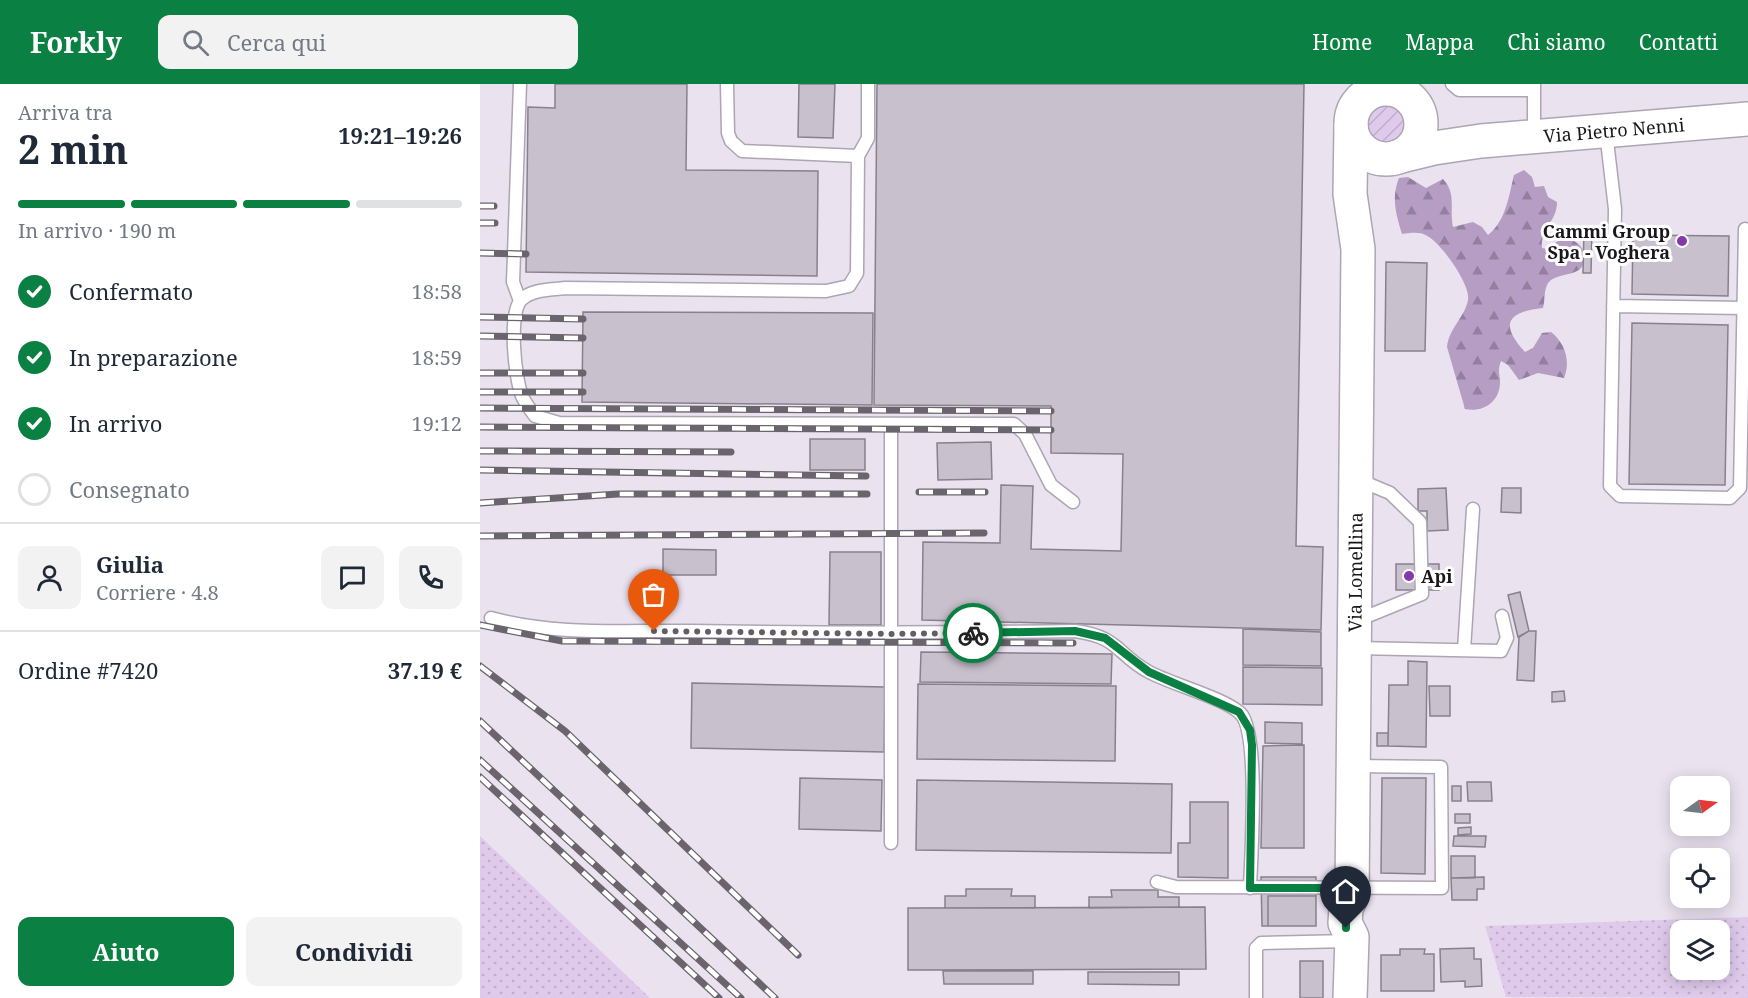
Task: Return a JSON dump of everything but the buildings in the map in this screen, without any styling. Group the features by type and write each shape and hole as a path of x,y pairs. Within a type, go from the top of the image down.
{"main road":[{"path":"1394,158 1379,158 1359,147 1354,106 1365,95 1376,90 1387,89 1404,95"},
{"name":"Via Pietro Nenni","path":"1404,95 1449,129 1481,141"},
{"name":"Via Lomellina","path":"1350,998 1351,939 1359,928 1359,908 1352,892 1358,249 1368,188 1375,175 1394,158 1407,152 1420,132 1404,95"},
{"name":"Via Lomellina","path":"1354,106 1350,194 1358,249"},
{"name":"Via Pietro Nenni","path":"1394,158 1434,148 1481,141 1534,139 1748,119"}],"lane":[{"path":"520,84 513,282 520,301"},
{"path":"727,84 728,133 731,141 742,151 858,156"},
{"path":"868,84 868,138 858,156 859,263 854,280 849,286 826,291 565,288 530,294 520,301 516,310 514,328 519,385 527,406 540,419 559,423 1014,424 1025,434 1051,485 1073,502"},
{"path":"1452,84 1458,90 1534,87 1534,139"},
{"path":"1606,132 1615,209 1610,486 1620,496 1730,498 1740,488 1745,230"},
{"path":"1613,306 1743,308"},
{"path":"891,423 891,843"},
{"path":"1354,635 1422,594 1420,522 1390,494 1355,478"},
{"path":"1464,650 1473,510"},
{"path":"1354,635 1464,650 1501,651 1507,638 1502,616"},
{"path":"491,618 583,630 891,634 1075,631 1092,633 1116,644 1149,672 1239,712 1250,730 1252,745 1250,888"},
{"path":"1157,882 1176,887 1352,892 1442,888 1441,766 1353,766"},
{"path":"1256,998 1256,948 1261,943 1351,939"}],"shaded area":[{"path":"1385,105 1398,111 1404,124 1398,137 1385,143 1372,137 1366,124 1372,111"},
{"path":"480,836 650,998 480,998"},
{"path":"1748,917 1748,998 1506,997 1485,926"}],"green space":[{"path":"1524,170 1532,177 1535,187 1544,186 1548,197 1557,202 1554,215 1542,241 1542,248 1551,250 1556,242 1564,238 1570,239 1582,248 1584,263 1576,272 1551,280 1546,287 1543,308 1514,317 1510,327 1517,343 1525,352 1533,348 1542,333 1551,332 1556,336 1567,359 1566,372 1564,378 1538,373 1519,380 1508,365 1501,361 1498,394 1485,407 1465,409 1447,347 1448,340 1464,312 1468,293 1448,256 1435,241 1423,234 1402,234 1395,206 1395,192 1399,178 1408,177 1426,188 1443,179 1450,190 1453,227 1473,222 1482,227 1488,235 1503,215 1514,175"}],"railway":[{"path":"480,206 494,206"},
{"path":"480,223 495,223"},
{"path":"480,253 526,254"},
{"path":"480,317 583,319"},
{"path":"480,336 583,338"},
{"path":"480,373 583,373"},
{"path":"480,392 583,392"},
{"path":"480,408 1051,411"},
{"path":"480,427 1051,430"},
{"path":"480,451 731,452"},
{"path":"480,470 866,476"},
{"path":"919,492 985,492"},
{"path":"480,503 618,494 867,494"},
{"path":"480,536 984,533"},
{"path":"480,625 562,641 1073,643"},
{"path":"480,666 565,731 798,955"},
{"path":"480,721 775,998"},
{"path":"480,760 741,998"},
{"path":"480,777 719,998"}],"way so far":[{"path":"654,631 973,633"}],"place":[{"name":"Cammi Group Spa - Voghera","path":"1682,241"},
{"name":"Api","path":"1409,576"}],"route":[{"path":"973,633 1075,631 1092,633 1116,644 1149,672 1239,712 1245,718 1250,730 1252,745 1250,888 1352,888 1352,896 1346,908 1346,928"}]}
